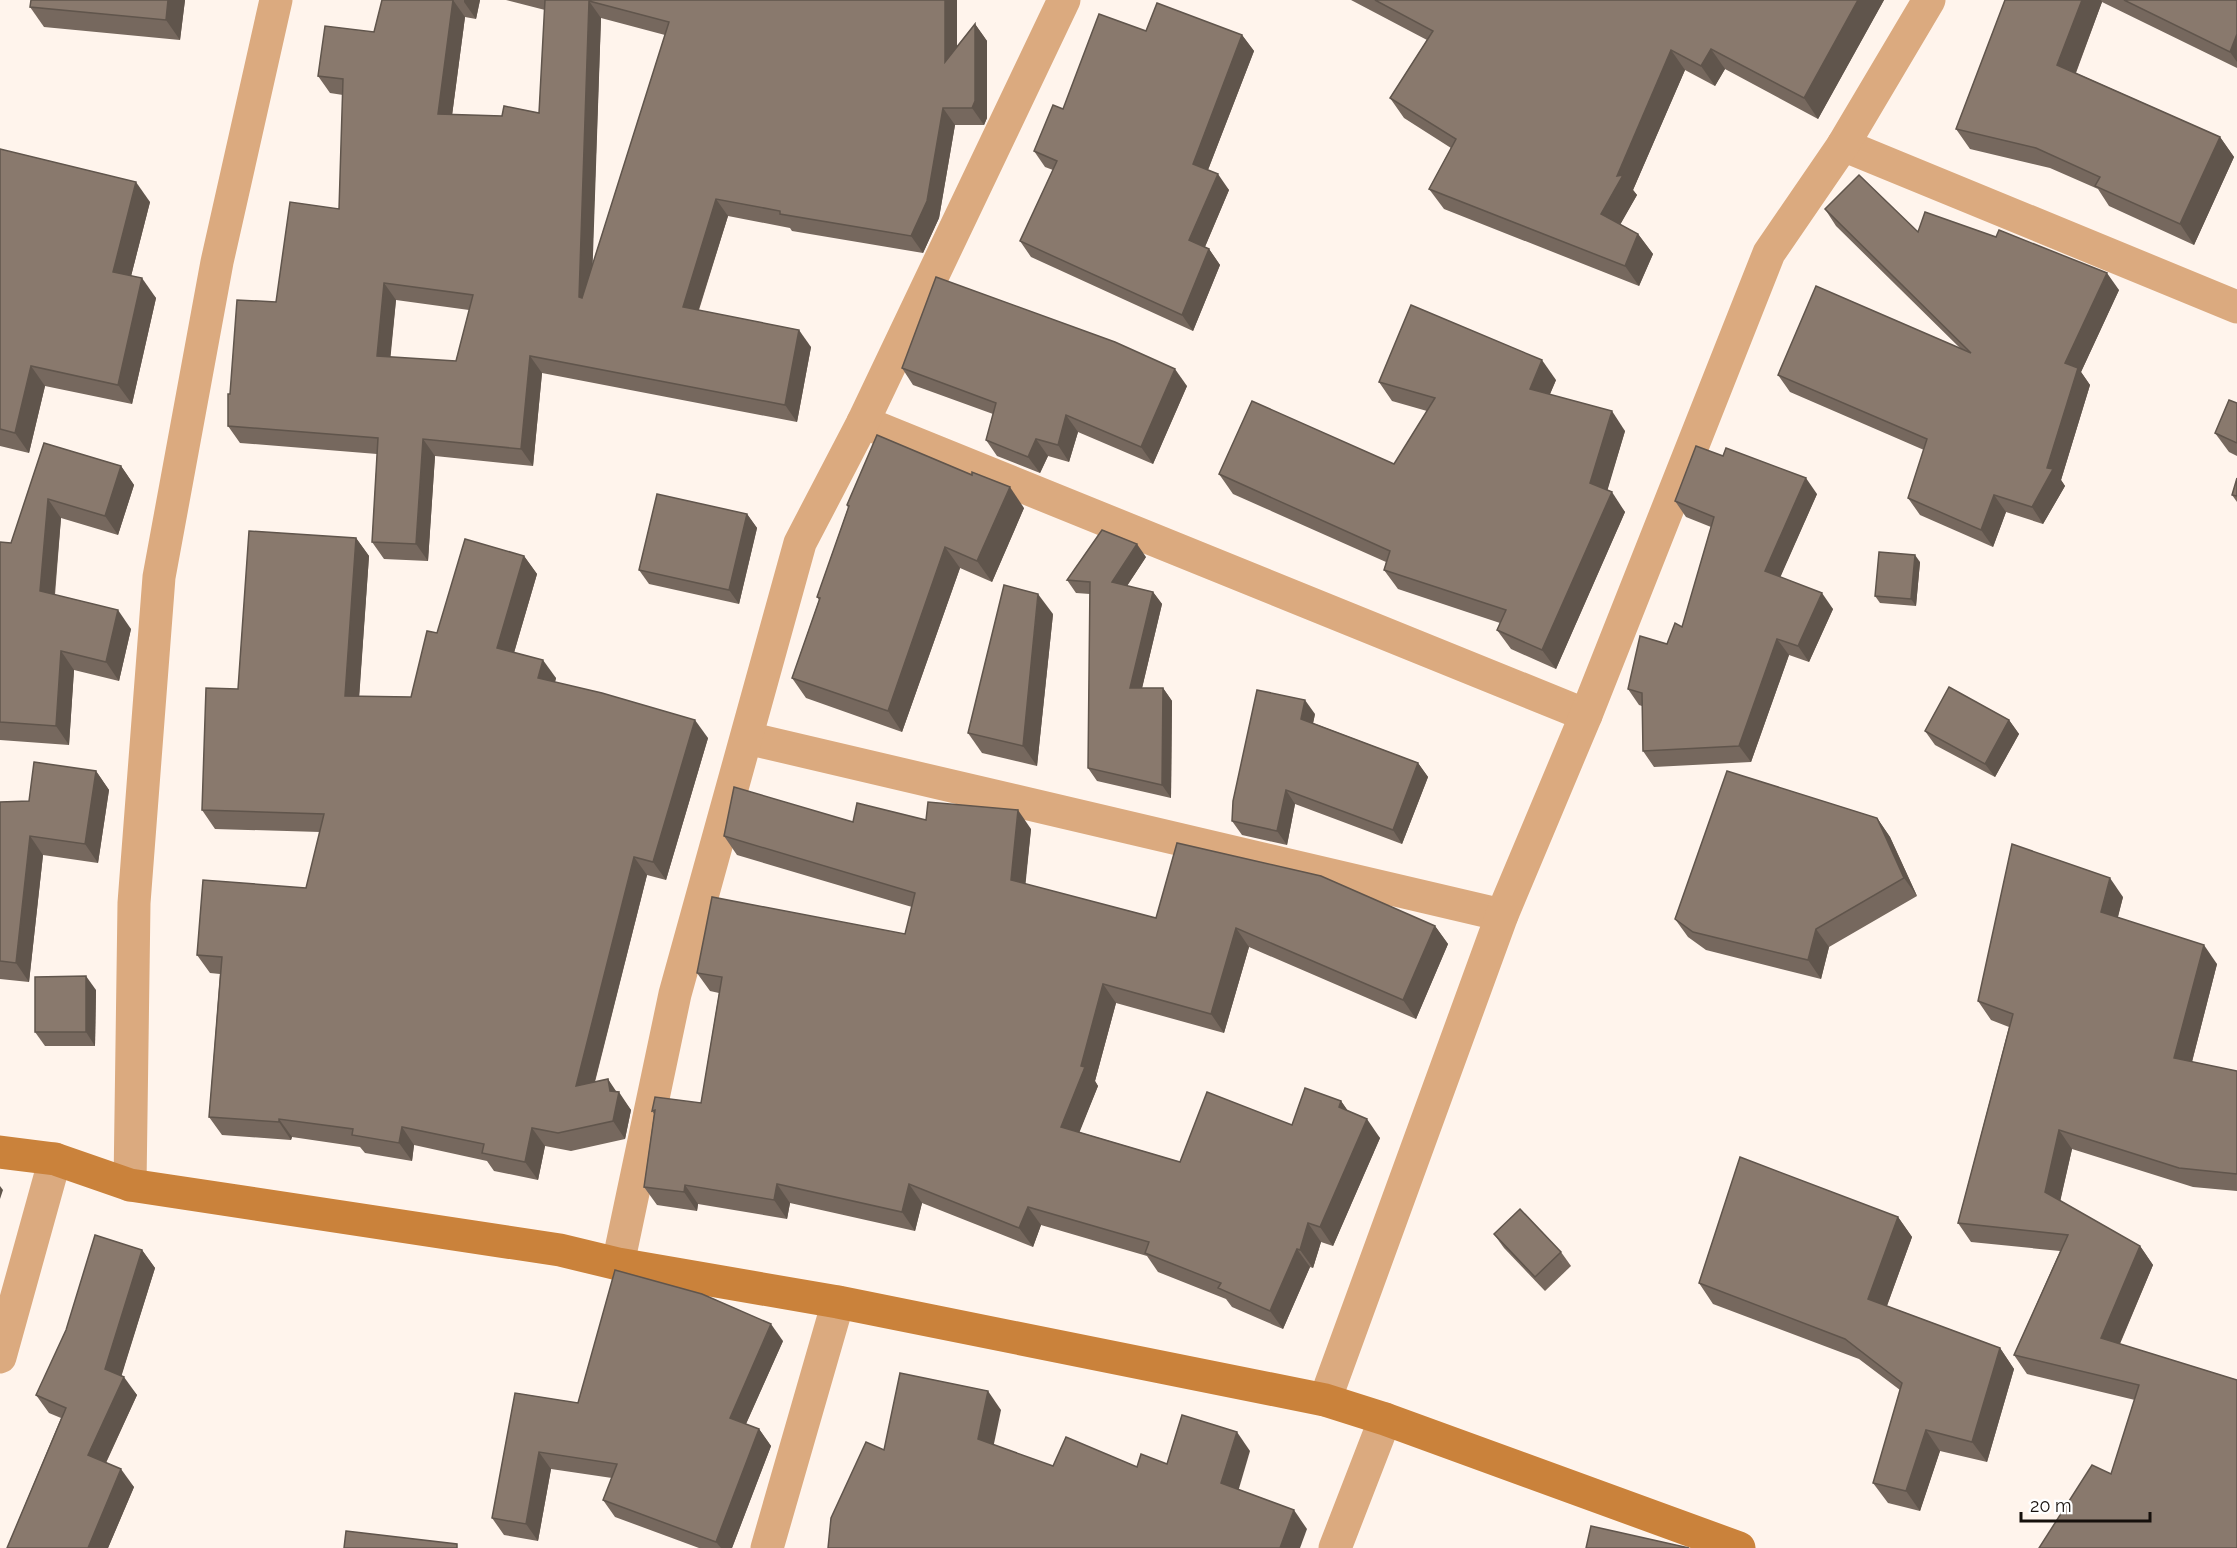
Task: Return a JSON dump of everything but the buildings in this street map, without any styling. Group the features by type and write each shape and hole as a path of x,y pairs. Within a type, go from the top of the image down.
{"street":[{"path":"130,1185 134,903 159,577 217,262 276,0"},
{"path":"618,1264 675,994 800,543 863,422 1062,0"},
{"path":"1325,1400 1502,915 1586,715 1769,252 1843,145 1929,0"},
{"path":"1843,145 2237,307"},
{"path":"863,422 1586,715"},
{"path":"747,738 1502,915"},
{"path":"0,1152 55,1159 130,1185 560,1250 618,1264 838,1302 1325,1400 1385,1419 1739,1548"},
{"path":"0,1358 55,1159"},
{"path":"767,1548 838,1302"},
{"path":"1335,1548 1385,1419"}]}
